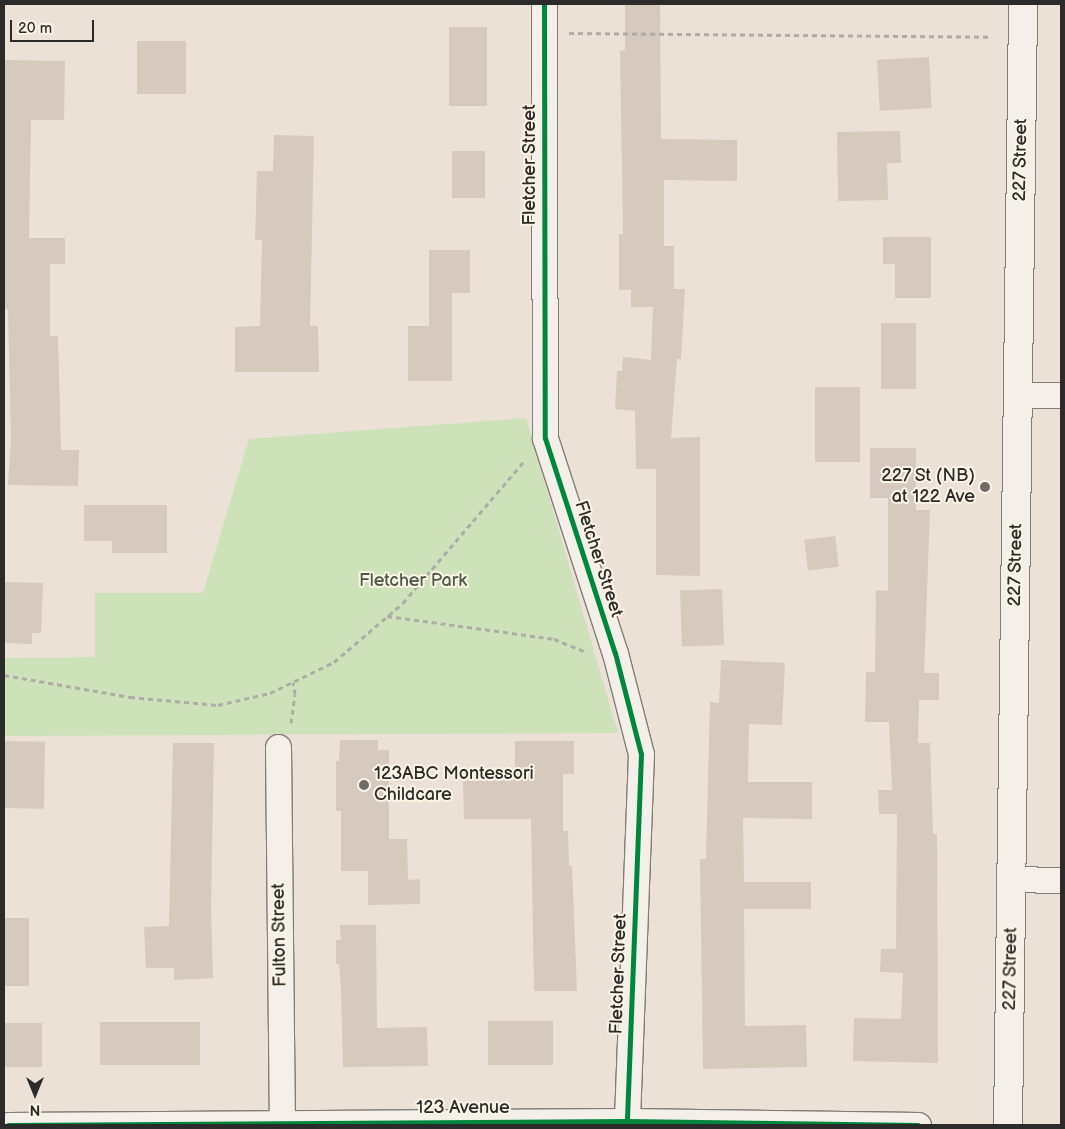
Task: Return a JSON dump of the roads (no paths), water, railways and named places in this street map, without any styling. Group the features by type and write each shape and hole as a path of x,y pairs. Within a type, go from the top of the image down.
{"main road":[{"name":"227 Street","path":"1008,1125 1023,4"}],"street":[{"name":"Fletcher Street","path":"544,4 544,438 614,653 641,754 627,1121"},
{"path":"1019,395 1061,396"},
{"name":"Fulton Street","path":"278,747 282,1123"},
{"path":"1012,880 1061,880"},
{"name":"123 Avenue","path":"8,1125 627,1121 918,1125"}],"place":[{"name":"227 St (NB) at 122 Ave","path":"985,487"},
{"name":"123ABC Montessori Childcare","path":"364,785"}],"park label":[{"name":"Fletcher Park","path":"413,581"}]}
